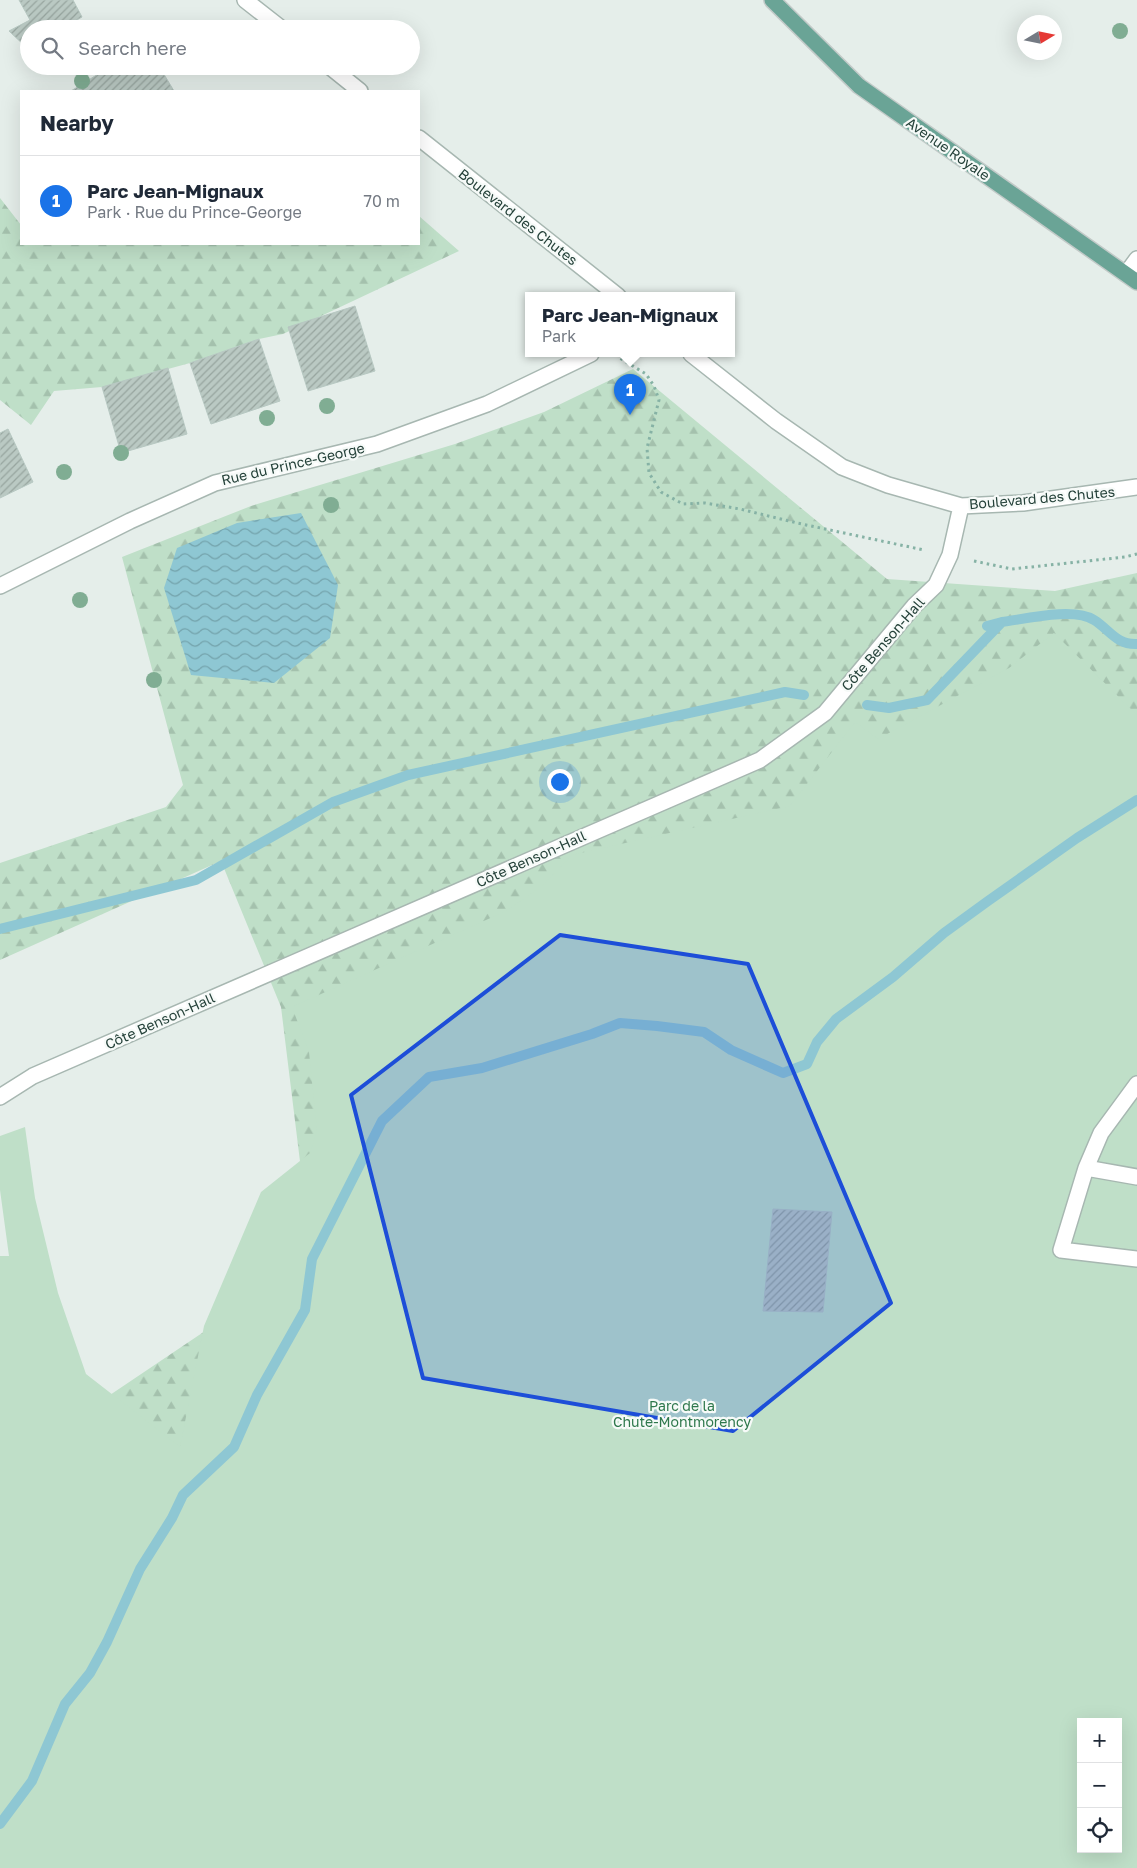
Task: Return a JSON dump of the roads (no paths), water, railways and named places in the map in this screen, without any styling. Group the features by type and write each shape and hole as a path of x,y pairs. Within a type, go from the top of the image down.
{"main road":[{"name":"Avenue Royale","path":"772,0 859,86 1131,278"}],"street":[{"path":"245,0 271,20"},
{"path":"340,75 359,90"},
{"name":"Boulevard des Chutes","path":"420,139 613,292"},
{"path":"1131,278 1137,259"},
{"name":"Rue du Prince-George","path":"0,586 130,520 215,483 377,444 487,404 585,357"},
{"name":"Boulevard des Chutes","path":"695,357 776,421 842,466 888,485 961,506 1023,503 1137,488"},
{"name":"Côte Benson-Hall","path":"0,1097 34,1076 760,760 825,713 914,606 936,585 950,555 961,506"},
{"path":"1137,1084 1101,1133 1086,1168 1061,1250 1137,1259"},
{"path":"1086,1168 1137,1177"}],"water":[{"path":"301,513 338,585 330,638 274,683 191,675 164,588 177,548 237,523"}],"waterway":[{"path":"1002,622 1049,615 1074,614 1094,620 1113,636 1124,642 1137,644"},
{"path":"867,705 889,708 927,700 1002,622 987,626"},
{"path":"0,929 196,880 333,802 408,775 785,692 804,695"},
{"path":"0,1824 32,1781 65,1704 90,1673 107,1642 140,1569 172,1518 183,1495 234,1447 257,1395 305,1310 312,1259 382,1121 429,1077 482,1068 592,1034 620,1023 704,1032 731,1050 783,1073 807,1064 817,1042 836,1019 893,977 944,933 1077,838 1137,800"}],"place":[{"name":"Parc Jean-Mignaux","path":"630,415"}],"park label":[{"name":"Parc de la Chute-Montmorency","path":"682,1414"}]}
